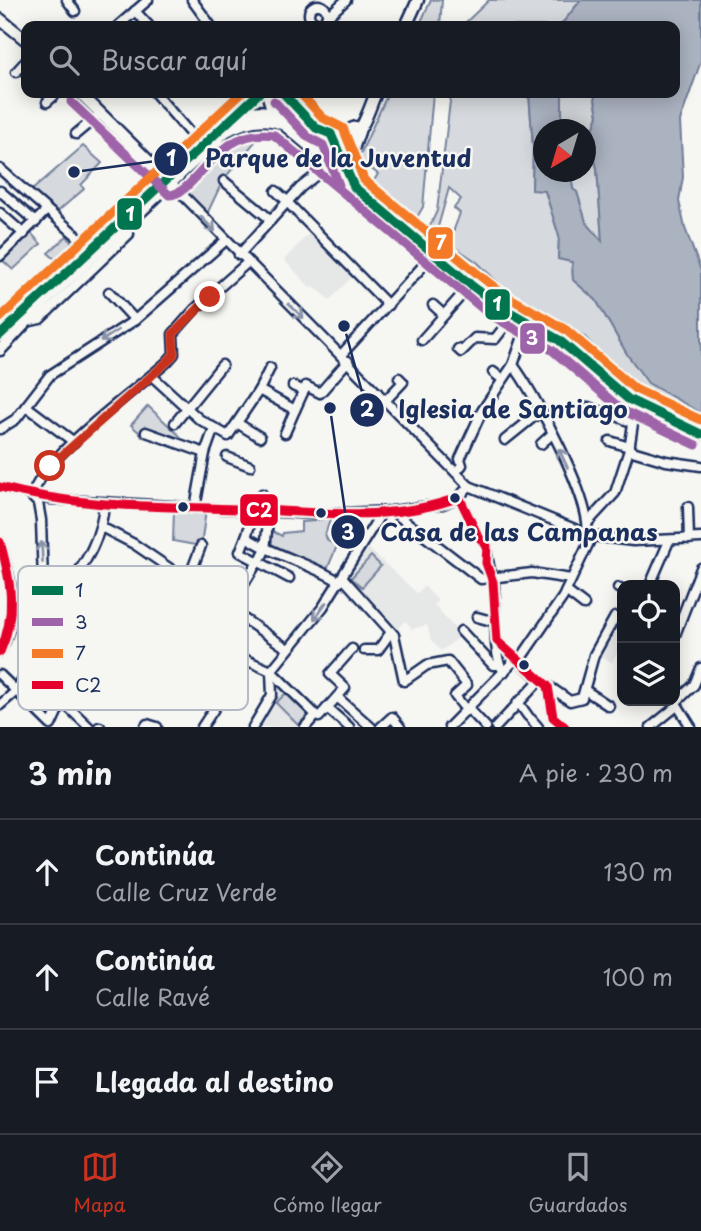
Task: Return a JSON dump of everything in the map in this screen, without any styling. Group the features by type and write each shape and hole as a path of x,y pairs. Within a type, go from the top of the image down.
{"main road":[{"path":"408,21 418,0"},
{"path":"2,24 21,37"},
{"path":"85,98 168,180"},
{"path":"0,335 91,248 231,129 256,121 279,123 323,141 335,142 366,116 374,98"},
{"path":"0,350 127,225 200,145 234,117 270,111 316,128 335,142"}],"street":[{"path":"66,0 75,10"},
{"path":"124,21 148,0"},
{"path":"190,0 206,21"},
{"path":"316,4 331,0"},
{"path":"322,21 346,0"},
{"path":"315,21 310,19 316,4"},
{"path":"316,4 327,10 321,21"},
{"path":"135,11 144,21"},
{"path":"16,72 21,66"},
{"path":"47,102 51,98"},
{"path":"160,98 200,145"},
{"path":"234,117 254,98"},
{"path":"267,98 270,111 279,123 434,254 465,292 528,322 576,352 636,404 701,434"},
{"path":"288,98 316,128"},
{"path":"76,134 102,116"},
{"path":"346,172 366,116"},
{"path":"239,255 287,202 332,160 335,142"},
{"path":"335,142 354,187"},
{"path":"0,169 91,248"},
{"path":"168,180 225,241 345,358 469,486 589,535 633,541 701,538"},
{"path":"224,181 271,220"},
{"path":"0,191 36,222"},
{"path":"276,191 388,305"},
{"path":"0,256 47,210"},
{"path":"0,213 24,234"},
{"path":"0,429 16,419 50,375 135,320 225,241"},
{"path":"285,433 306,386 320,393 388,305 434,254"},
{"path":"32,497 40,476 74,442 174,354 173,334 195,309 247,263"},
{"path":"109,292 135,320"},
{"path":"422,340 465,292"},
{"path":"433,304 444,315"},
{"path":"458,349 461,352 475,338 495,339 512,317"},
{"path":"456,472 462,465 460,459 482,411 513,365 528,322"},
{"path":"174,423 222,365"},
{"path":"449,727 468,710 502,669 517,660 566,592 589,535 589,521 552,434 513,365"},
{"path":"152,376 187,409 228,436 259,390 270,368"},
{"path":"493,372 502,379"},
{"path":"386,401 403,382 399,378"},
{"path":"293,386 304,391"},
{"path":"259,390 295,410"},
{"path":"362,410 377,391"},
{"path":"589,521 610,501 629,448 636,404"},
{"path":"26,406 74,442"},
{"path":"588,407 633,423"},
{"path":"505,440 541,411"},
{"path":"237,423 260,437"},
{"path":"195,508 205,453 214,428"},
{"path":"146,432 205,453"},
{"path":"541,444 552,434"},
{"path":"610,441 666,461 701,466"},
{"path":"227,457 250,466"},
{"path":"0,487 32,497 104,503 261,511 382,512 443,504 459,497 469,486"},
{"path":"248,578 265,550 262,494"},
{"path":"32,497 38,503 45,566"},
{"path":"459,497 478,536 487,546 486,563 491,577 502,669"},
{"path":"81,566 103,528 104,503"},
{"path":"688,507 688,539"},
{"path":"261,511 240,552 289,578"},
{"path":"392,511 481,579 532,573 571,579"},
{"path":"253,727 272,695 271,671 298,640 341,580 382,512"},
{"path":"103,528 167,566"},
{"path":"246,537 265,550 293,558 341,580 391,632 404,681 427,665 448,661 467,685 455,696 486,727"},
{"path":"652,580 669,541"},
{"path":"0,542 10,579 14,615 11,632 0,652"},
{"path":"193,566 201,546"},
{"path":"680,619 701,568"},
{"path":"566,592 584,605"},
{"path":"477,617 495,622"},
{"path":"498,641 540,680 570,701 582,698 594,654 617,621"},
{"path":"248,622 288,649"},
{"path":"461,631 493,665 502,669"},
{"path":"364,650 378,650 391,632"},
{"path":"248,661 271,671 319,718 345,688 330,674 352,649"},
{"path":"680,699 694,685 701,667"},
{"path":"0,675 18,695"},
{"path":"497,725 540,680"},
{"path":"548,686 558,723"},
{"path":"0,705 18,687"},
{"path":"584,690 609,706"},
{"path":"338,696 371,727"},
{"path":"518,702 538,727"},
{"path":"651,727 673,706"},
{"path":"678,706 691,727"},
{"path":"35,710 52,726 60,710"},
{"path":"71,710 89,727"},
{"path":"202,727 212,710"},
{"path":"326,710 349,727"},
{"path":"305,727 316,715"},
{"path":"381,727 392,717 400,727"},
{"path":"145,727 147,724 157,727"}],"shaded area":[{"path":"431,0 442,0 440,21 421,21"},
{"path":"489,0 581,0 564,21 467,21"},
{"path":"581,0 701,0 701,61 680,121 683,177 679,201 685,228 701,271 701,413 648,383 627,354 596,300 573,280 572,262 558,259 559,236 545,191 532,190 533,147 533,182 572,182 586,222 602,241 596,164 598,115 595,98 680,98 680,21 564,21"},
{"path":"386,98 433,98 423,207 413,224 370,187 378,174 358,159"},
{"path":"450,98 529,98 533,147 532,189 545,191 559,236 558,259 572,262 573,280 596,300 627,354 648,382 701,413 701,420 633,387 585,337 518,302 477,262 449,243 460,213 454,208 461,199 449,188 436,234 429,228 437,211"},
{"path":"529,98 562,98 562,119 533,119 533,147"},
{"path":"562,98 595,98 598,115 596,121 562,119"},
{"path":"258,132 259,137 223,180 207,214 186,191 189,187 185,183 220,153 220,148 235,138"},
{"path":"83,146 102,163 81,185 84,189 57,212 31,191"},
{"path":"596,164 602,242 586,222 577,192 573,190 572,182 596,182"},
{"path":"312,230 355,274 330,300 314,286 310,287 284,260"},
{"path":"30,232 41,244 13,270 2,260"},
{"path":"67,236 77,250 63,266 48,253"},
{"path":"148,406 180,436 176,441 145,430 141,434 131,425"},
{"path":"174,510 206,510 201,546 173,541"},
{"path":"314,514 332,514 325,535 328,541 337,546 326,572 267,547 270,530 282,536 283,533 301,531 301,522 315,521"},
{"path":"367,547 417,593 424,586 426,588 438,601 434,604 459,634 457,639 441,651 431,640 427,625 412,629 406,621 395,631 347,578"},
{"path":"371,556 381,566 362,587 351,578"},
{"path":"617,621 617,653 612,662 597,655"},
{"path":"281,684 314,716 303,727 260,727 268,705"},
{"path":"287,692 309,714 298,725 276,703"},
{"path":"37,710 56,710 48,721"}],"transit line":[{"name":"7","path":"0,318 236,98"},
{"name":"1","path":"0,335 254,98"},
{"name":"1","path":"288,98 316,128 331,134"},
{"name":"7","path":"305,98 323,118 343,128 364,180 479,275 503,294 566,330 635,389 701,420"},
{"name":"3","path":"274,101 308,137 323,145 339,185"},
{"name":"3","path":"71,102 169,195 179,192 189,184 237,140 254,135 274,135 489,314 552,350 622,410 696,445"},
{"name":"1","path":"331,134 354,187 471,285 496,304 559,340 628,399 701,434"},
{"name":"C2","path":"0,487 59,499 118,505 350,514 405,511 459,497 478,536 487,546 486,563 493,582 497,641 548,686 553,717 565,727"},
{"name":"C2","path":"0,542 10,597 9,624 0,652"}],"place":[{"name":"Parque de la Juventud","path":"74,172"},
{"name":"Iglesia de Santiago","path":"344,326"},
{"name":"Casa de las Campanas","path":"330,408"}],"route":[{"path":"50,466 167,362 174,354 173,334 195,309 210,297"}]}
